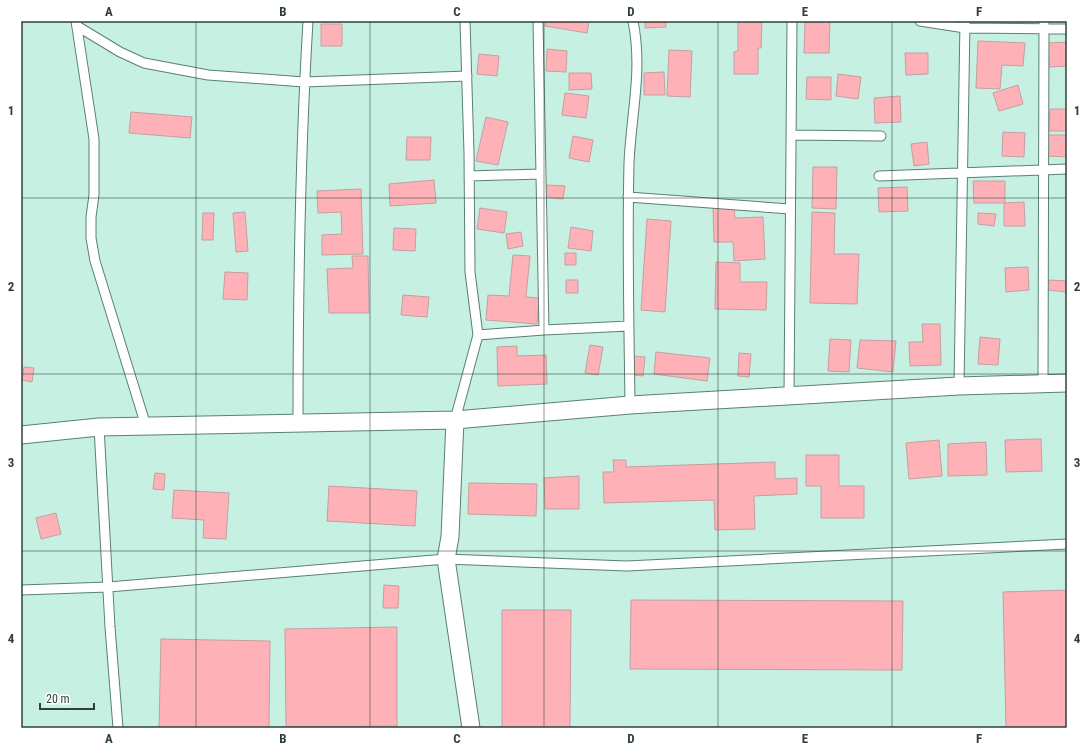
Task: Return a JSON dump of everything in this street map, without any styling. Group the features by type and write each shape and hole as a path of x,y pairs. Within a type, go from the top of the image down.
{"street":[{"path":"21,435 99,427 455,420 630,405 959,386 1067,383"},
{"path":"455,420 450,537 446,559 471,728"}],"lane":[{"path":"298,424 298,287 304,82 308,21"},
{"path":"455,420 478,335 470,272 465,21"},
{"path":"538,21 544,330"},
{"path":"630,405 628,197 630,139 638,83 636,37 633,21"},
{"path":"789,396 792,21"},
{"path":"920,21 965,24 1044,25 1067,29"},
{"path":"77,24 120,52 144,63 168,69 208,75 304,82 467,76"},
{"path":"77,24 94,139 94,195 91,217 91,238 95,261 146,426"},
{"path":"959,386 965,24"},
{"path":"1043,383 1044,25"},
{"path":"791,136 880,136"},
{"path":"879,176 1067,169"},
{"path":"469,176 540,174"},
{"path":"628,197 790,209"},
{"path":"478,335 629,326"},
{"path":"99,427 118,728"},
{"path":"21,590 108,587 446,559 627,566 1067,544"}],"building":[{"path":"546,21 589,21 587,33 545,26"},
{"path":"645,21 666,21 666,27 645,28"},
{"path":"738,21 762,21 761,48 758,48 758,74 734,74 734,52 738,51"},
{"path":"805,21 830,21 829,53 804,53"},
{"path":"321,24 342,24 342,46 321,46"},
{"path":"978,41 1025,43 1023,66 1002,65 1000,89 976,88"},
{"path":"1067,42 1067,66 1049,67 1048,43"},
{"path":"547,49 567,51 566,72 546,71"},
{"path":"669,50 692,51 690,97 667,96"},
{"path":"905,53 928,53 928,74 906,75"},
{"path":"479,54 499,56 497,76 477,74"},
{"path":"664,72 665,95 644,95 644,73"},
{"path":"569,73 591,73 592,89 569,90"},
{"path":"838,74 861,77 858,99 836,96"},
{"path":"807,77 831,77 831,100 806,99"},
{"path":"1018,85 1023,104 999,111 993,93"},
{"path":"565,93 589,96 586,118 562,115"},
{"path":"900,96 901,122 875,123 874,98"},
{"path":"1050,109 1067,109 1067,131 1049,131"},
{"path":"131,112 192,117 190,138 129,133"},
{"path":"486,117 508,122 498,165 476,161"},
{"path":"1003,132 1025,133 1024,157 1002,156"},
{"path":"1048,135 1067,135 1067,157 1048,156"},
{"path":"573,136 593,140 589,162 569,158"},
{"path":"407,137 431,137 430,160 406,160"},
{"path":"927,142 929,164 914,166 911,144"},
{"path":"813,167 837,167 836,209 812,208"},
{"path":"434,180 436,203 390,206 389,184"},
{"path":"973,181 1005,181 1005,203 974,203"},
{"path":"547,185 565,186 563,199 546,197"},
{"path":"907,187 908,211 879,212 878,188"},
{"path":"361,189 363,254 322,255 322,235 342,234 341,212 318,213 317,191"},
{"path":"1024,202 1025,226 1004,226 1004,203"},
{"path":"734,207 735,218 763,217 765,259 734,261 733,242 714,242 713,208"},
{"path":"480,208 507,212 504,233 477,229"},
{"path":"245,212 248,251 236,252 233,213"},
{"path":"812,212 835,213 834,254 859,254 857,304 810,303"},
{"path":"203,213 214,213 213,240 202,240"},
{"path":"978,213 996,214 994,226 978,224"},
{"path":"647,219 671,221 665,312 641,310"},
{"path":"571,227 593,231 591,251 568,248"},
{"path":"394,228 416,229 415,251 393,250"},
{"path":"521,232 523,246 508,249 506,234"},
{"path":"565,253 576,253 576,265 565,265"},
{"path":"513,255 530,256 526,297 539,298 537,324 486,320 488,295 509,296"},
{"path":"352,256 368,256 369,313 329,313 327,269 353,268"},
{"path":"716,262 740,263 740,282 767,282 766,310 715,309"},
{"path":"1028,267 1029,290 1006,292 1005,268"},
{"path":"225,272 248,273 247,300 223,299"},
{"path":"566,280 578,280 578,293 566,293"},
{"path":"1049,280 1067,281 1067,292 1048,290"},
{"path":"403,295 429,297 427,317 401,315"},
{"path":"922,324 940,324 941,365 910,366 909,342 923,342"},
{"path":"980,337 1000,339 998,365 978,364"},
{"path":"830,339 851,340 849,372 828,371"},
{"path":"860,340 896,341 893,372 857,368"},
{"path":"590,345 603,347 598,375 585,373"},
{"path":"517,346 517,356 546,355 547,384 498,386 497,347"},
{"path":"656,352 710,358 707,381 654,374"},
{"path":"739,353 751,354 749,377 738,376"},
{"path":"633,356 645,357 643,376 632,375"},
{"path":"24,367 34,368 32,382 22,380"},
{"path":"1041,439 1042,471 1006,472 1005,440"},
{"path":"939,440 942,476 909,479 906,443"},
{"path":"986,442 987,475 948,476 948,444"},
{"path":"806,455 839,455 839,486 864,486 864,518 821,518 821,486 806,486"},
{"path":"613,460 626,460 626,467 775,462 775,479 797,478 797,494 754,496 755,529 715,530 714,500 604,503 603,472 614,472"},
{"path":"155,473 165,474 164,490 153,489"},
{"path":"579,476 579,509 545,509 544,478"},
{"path":"469,483 537,484 536,516 468,514"},
{"path":"329,486 417,491 415,526 327,521"},
{"path":"174,490 229,493 226,539 203,538 204,520 172,518"},
{"path":"56,513 61,534 41,539 36,518"},
{"path":"384,585 399,586 398,608 383,608"},
{"path":"1067,590 1067,728 1006,728 1003,592"},
{"path":"631,600 903,601 902,670 630,669"},
{"path":"502,610 571,610 570,728 502,728"},
{"path":"397,627 397,726 286,727 285,629"},
{"path":"161,639 270,641 269,728 159,728"}]}
